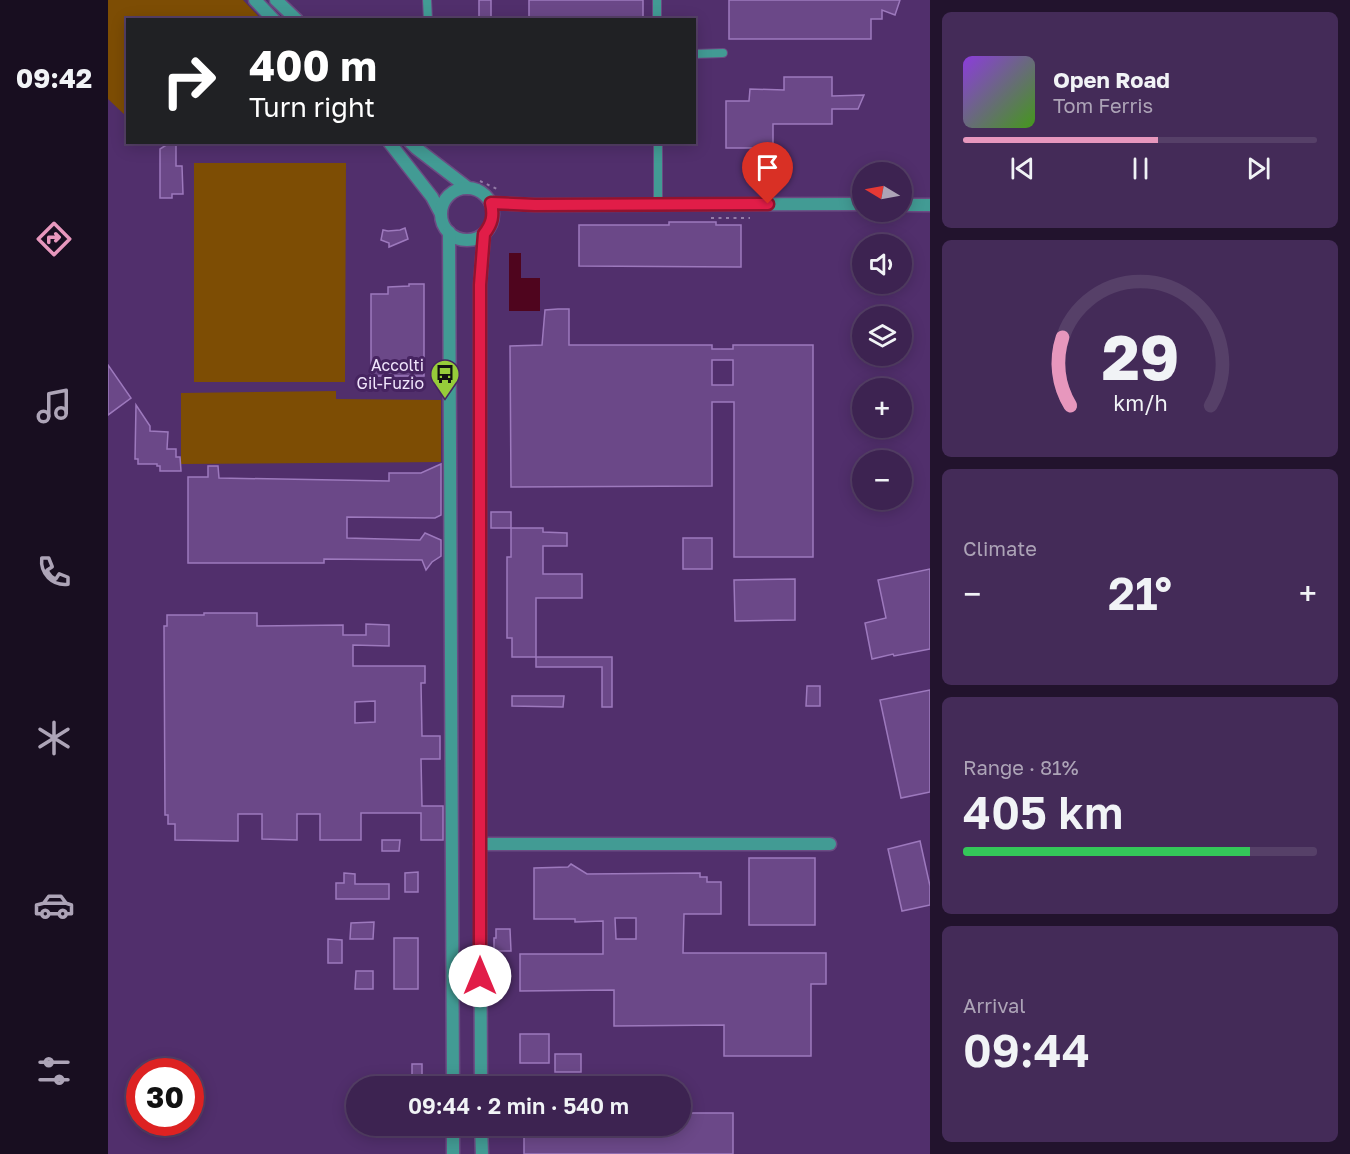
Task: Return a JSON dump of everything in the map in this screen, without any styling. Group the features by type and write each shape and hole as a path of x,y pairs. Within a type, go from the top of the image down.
{"street":[{"path":"255,0 272,18"},
{"path":"276,0 295,18"},
{"path":"391,144 432,197 449,232 462,239 477,238 489,228 493,212 491,203 482,192 468,188 453,192 447,198 441,214"},
{"path":"412,144 468,188"},
{"path":"491,203 852,204"},
{"path":"912,205 930,205"},
{"path":"449,232 453,1076"},
{"path":"481,1076 480,285 484,234"},
{"path":"480,844 830,844"},
{"path":"453,1136 453,1154"},
{"path":"481,1136 482,1154"}],"lane":[{"path":"427,0 428,18"},
{"path":"657,0 657,18"},
{"path":"696,54 723,53"},
{"path":"658,144 658,205"}],"shaded area":[{"path":"108,0 243,0 260,18 126,18 126,116 108,99"},
{"path":"194,163 346,163 345,382 194,382"},
{"path":"509,253 521,253 521,278 540,278 540,311 509,311"},
{"path":"336,391 336,399 441,400 441,462 181,464 181,393"}],"building":[{"path":"479,0 491,0 491,18 479,18"},
{"path":"529,0 643,0 643,18 529,18"},
{"path":"729,0 900,0 895,15 882,10 882,19 871,19 871,39 729,39"},
{"path":"784,77 832,77 832,96 864,95 858,109 832,109 832,124 773,124 773,148 726,148 726,101 749,101 750,89 784,90"},
{"path":"168,144 176,144 176,166 182,166 183,194 172,194 172,198 160,198 160,149"},
{"path":"669,222 716,222 716,225 741,225 741,267 579,266 579,225 669,225"},
{"path":"405,228 408,239 389,247 389,243 381,240 383,230"},
{"path":"409,284 424,284 424,376 371,376 371,294 388,294 388,287 409,286"},
{"path":"569,309 569,345 712,345 712,349 733,349 733,345 813,345 813,557 734,557 734,402 712,402 712,486 511,487 510,346 542,345 545,310","holes":["712,360 733,360 733,385 712,385"]},
{"path":"108,365 131,398 108,415"},
{"path":"136,405 150,426 150,431 168,432 167,449 176,449 176,457 180,457 181,471 160,471 160,466 157,464 138,464 138,459 135,459"},
{"path":"441,464 441,515 435,518 347,517 347,538 420,540 425,533 441,540 441,556 426,570 422,560 324,559 324,563 188,563 188,477 208,477 208,466 218,466 219,478 389,481 389,473 421,473"},
{"path":"491,512 511,512 511,528 491,528"},
{"path":"511,528 543,528 543,532 567,533 567,546 543,546 543,574 582,574 582,598 536,598 536,657 512,657 512,638 507,638 507,557 511,557"},
{"path":"683,538 712,538 712,569 683,569"},
{"path":"930,569 930,649 872,659 865,623 886,618 878,580"},
{"path":"795,579 795,620 735,621 734,580"},
{"path":"204,613 257,613 257,626 343,625 343,635 366,635 366,624 389,625 389,646 353,645 353,666 425,666 425,683 421,683 422,736 440,736 440,759 421,759 422,806 443,806 443,840 421,840 421,813 361,813 361,840 320,840 320,814 297,814 297,840 262,839 262,814 238,814 238,841 175,840 175,824 168,824 168,815 165,815 164,626 167,626 167,615 204,615","holes":["375,701 375,722 355,723 355,702"]},
{"path":"536,657 612,657 612,707 602,707 602,667 536,667"},
{"path":"807,686 820,686 820,706 806,706"},
{"path":"930,690 930,792 901,798 880,700"},
{"path":"512,696 564,696 563,707 512,706"},
{"path":"382,840 400,840 399,851 382,851"},
{"path":"920,841 930,886 930,905 902,911 888,849"},
{"path":"749,858 815,858 815,925 749,925"},
{"path":"571,864 587,874 700,873 700,877 707,877 707,882 721,882 721,914 684,914 683,953 826,953 826,984 811,984 811,1056 724,1056 724,1025 614,1026 614,990 520,991 520,954 603,954 603,921 575,922 575,919 534,919 534,868 568,867","holes":["615,918 636,918 636,939 616,939"]},
{"path":"418,872 418,892 405,892 405,873"},
{"path":"344,873 355,874 355,884 389,884 389,899 336,899 336,883 344,883"},
{"path":"374,922 373,939 350,939 351,923"},
{"path":"496,929 510,929 511,951 494,951"},
{"path":"394,938 418,938 418,989 394,989"},
{"path":"328,939 342,940 342,963 328,963"},
{"path":"356,971 373,971 373,989 355,989"},
{"path":"520,1034 549,1034 549,1063 520,1063"},
{"path":"555,1054 581,1054 581,1072 555,1072"},
{"path":"412,1064 422,1064 422,1076 412,1076"},
{"path":"691,1113 733,1113 733,1154 524,1154 524,1136 691,1136"}],"place":[{"name":"Accolti Gil-Fuzio","path":"445,400"}],"route":[{"path":"480,976 480,285 484,234 492,220 491,203 535,205 768,204"}]}
